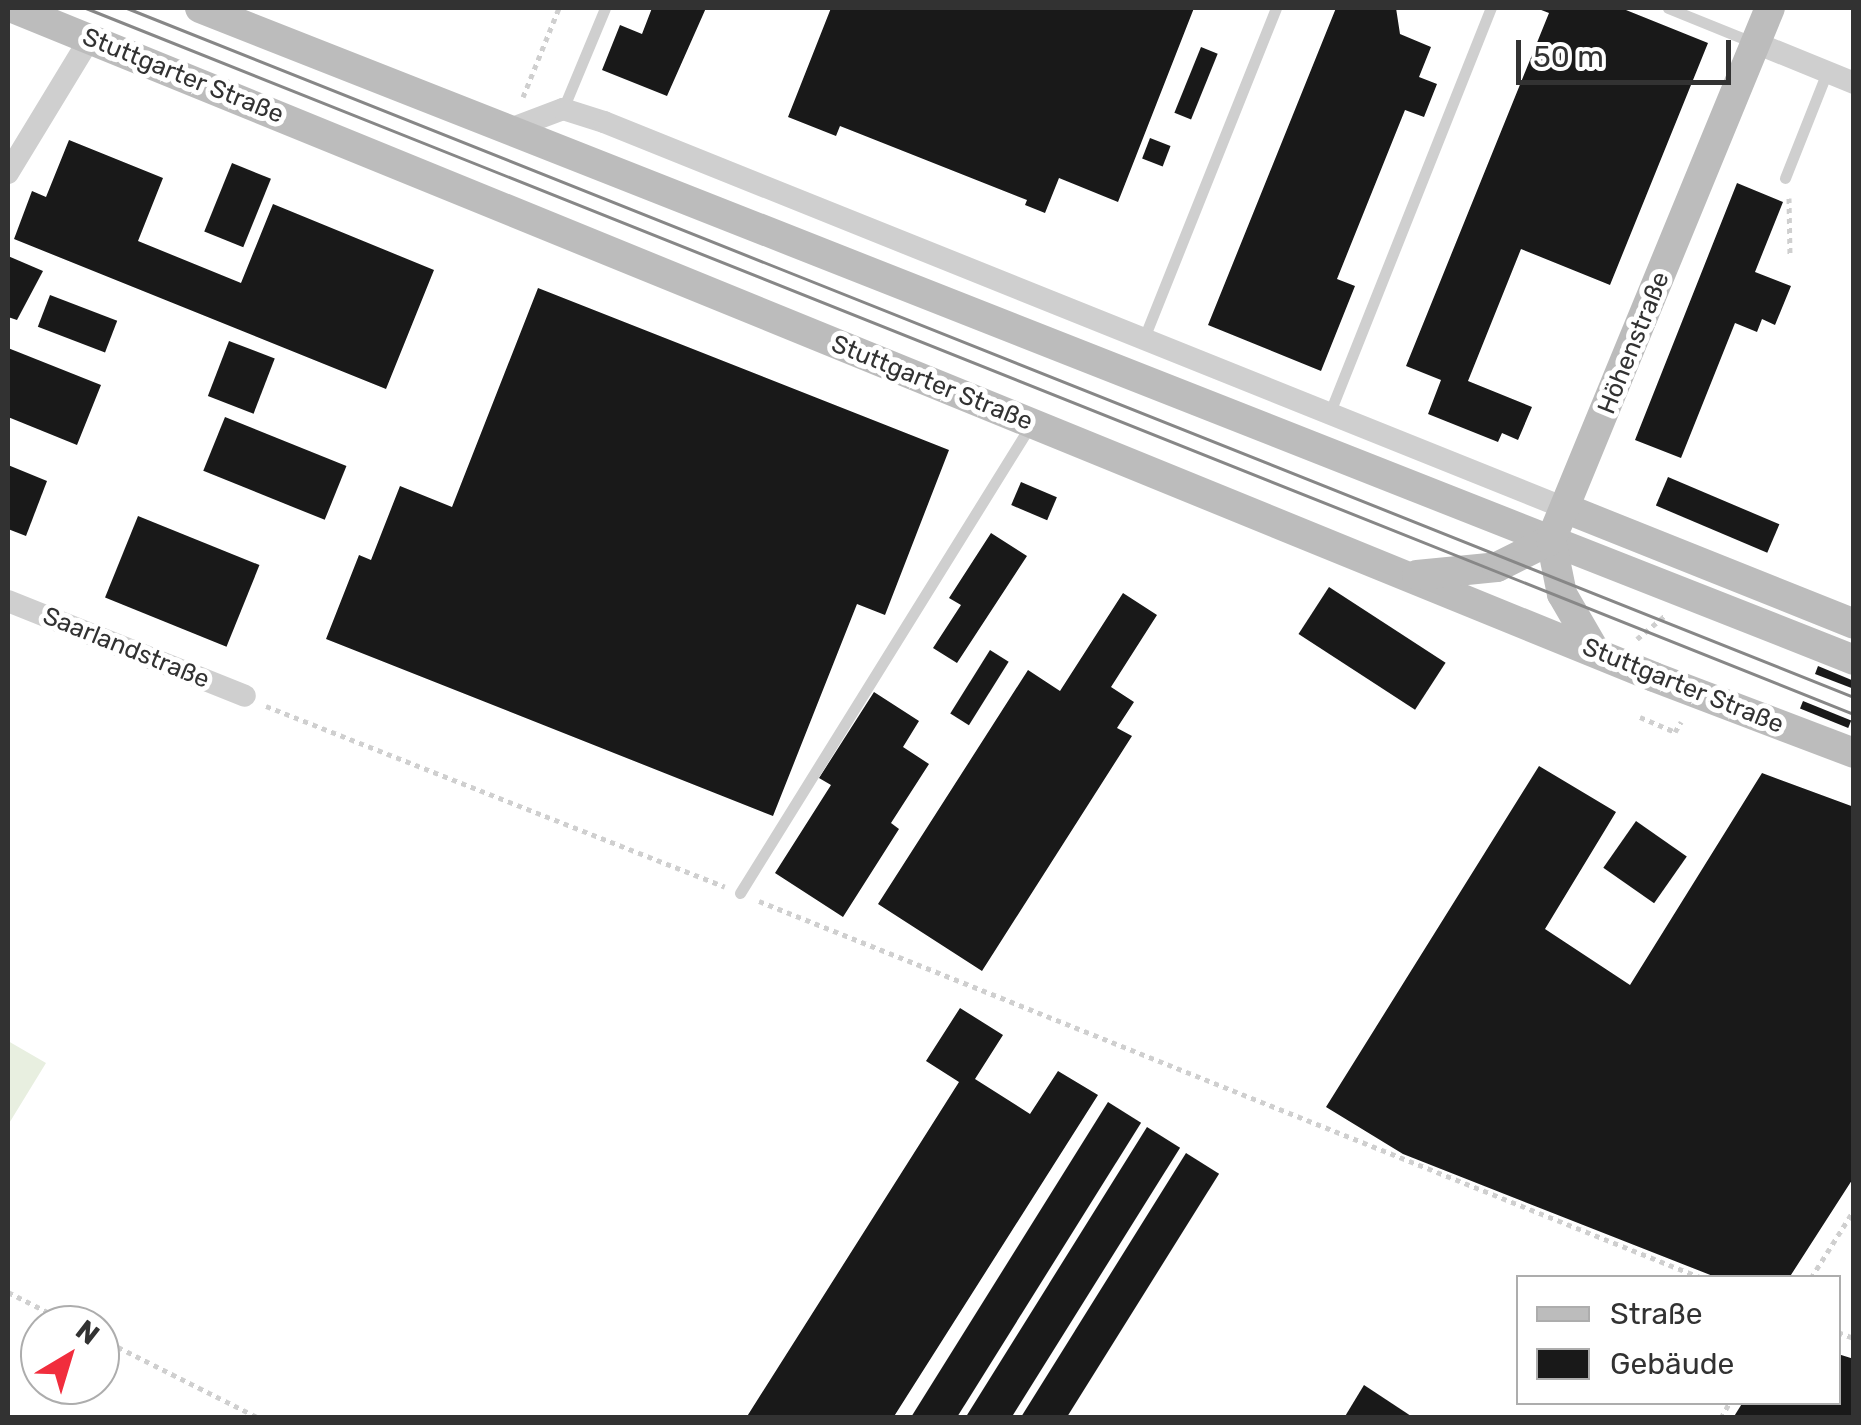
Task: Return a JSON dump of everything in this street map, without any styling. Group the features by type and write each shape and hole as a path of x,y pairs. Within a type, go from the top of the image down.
{"main road":[{"name":"Stuttgarter Straße","path":"13,8 1031,424 1854,753"},
{"path":"200,8 1854,660"},
{"name":"Höhenstraße","path":"1550,540 1567,509 1770,8"},
{"path":"1567,509 1854,624"},
{"path":"1411,576 1497,567 1550,540"},
{"path":"1550,540 1562,594 1595,651"}],"street":[{"path":"8,173 90,38"},
{"path":"1756,43 1854,83"},
{"path":"510,129 563,109 1567,509"},
{"name":"Saarlandstraße","path":"8,601 245,696"}],"lane":[{"path":"563,109 605,8"},
{"path":"1144,338 1276,8"},
{"path":"1330,412 1491,8"},
{"path":"1668,8 1756,43"},
{"path":"1785,178 1828,72"},
{"path":"740,893 1031,424"}],"path":[{"path":"510,129 559,8"},
{"path":"1785,178 1779,194 1793,200 1790,254"},
{"path":"1633,647 1671,609"},
{"path":"245,696 1695,1275"},
{"path":"1640,717 1676,732 1681,722"},
{"path":"1812,1275 1854,1210"},
{"path":"8,1292 34,1305"},
{"path":"120,1348 260,1418"}],"green space":[{"path":"8,1041 46,1063 8,1125"}],"building":[{"path":"652,8 706,8 667,96 602,70 620,25 642,34"},
{"path":"831,8 1194,8 1118,202 1059,178 1045,213 1025,205 1027,200 840,126 836,136 788,117"},
{"path":"1336,8 1396,8 1400,34 1431,47 1419,77 1437,84 1424,117 1405,110 1337,279 1355,286 1321,371 1208,325"},
{"path":"1536,8 1621,8 1708,43 1610,285 1521,249 1468,381 1532,407 1518,440 1502,433 1498,442 1428,414 1441,380 1406,366 1549,13"},
{"path":"1201,47 1218,54 1191,120 1174,113"},
{"path":"1150,138 1171,146 1163,166 1142,159"},
{"path":"69,140 163,178 138,241 241,283 273,204 434,270 386,389 14,239 32,191 46,197"},
{"path":"232,163 271,179 243,247 204,232"},
{"path":"1737,183 1783,202 1755,272 1791,286 1775,325 1762,319 1757,332 1735,323 1681,458 1635,440"},
{"path":"8,256 43,271 17,320 8,317"},
{"path":"538,288 949,450 885,615 857,604 773,816 326,639 359,555 371,560 400,486 452,507"},
{"path":"50,295 117,321 105,353 38,327"},
{"path":"229,341 275,359 254,414 208,396"},
{"path":"8,348 101,385 77,445 8,417"},
{"path":"225,417 346,466 325,520 203,471"},
{"path":"8,465 47,481 26,536 8,529"},
{"path":"1668,477 1779,524 1767,553 1656,506"},
{"path":"1021,482 1057,497 1047,520 1011,505"},
{"path":"138,516 259,565 226,647 105,598"},
{"path":"991,533 1027,556 957,663 933,648 961,605 949,598"},
{"path":"1329,587 1446,663 1415,710 1299,634"},
{"path":"1123,593 1157,615 1111,687 1134,702 1117,728 1132,736 982,971 878,904 1028,670 1060,691"},
{"path":"990,650 1009,662 969,725 950,714"},
{"path":"1818,666 1854,681 1854,689 1815,674"},
{"path":"874,692 919,721 903,747 929,764 891,823 899,829 843,917 775,873 831,785 819,778"},
{"path":"1803,701 1851,720 1848,728 1800,708"},
{"path":"1539,766 1616,812 1545,929 1630,985 1762,773 1854,807 1854,1177 1791,1275 1710,1275 1403,1154 1326,1107"},
{"path":"1636,821 1687,857 1654,903 1603,868"},
{"path":"960,1008 1003,1035 975,1079 1030,1114 1058,1071 1098,1095 893,1418 746,1418 959,1082 926,1061"},
{"path":"1108,1102 1141,1123 957,1418 911,1418"},
{"path":"1147,1127 1180,1148 1011,1418 965,1418"},
{"path":"1186,1153 1219,1174 1066,1418 1020,1418"},
{"path":"1841,1355 1854,1359 1854,1418 1733,1418 1741,1405 1841,1405"},
{"path":"1364,1385 1414,1418 1344,1418"}],"tram line":[{"path":"86,8 1854,714"},
{"path":"127,8 1854,697"}]}
